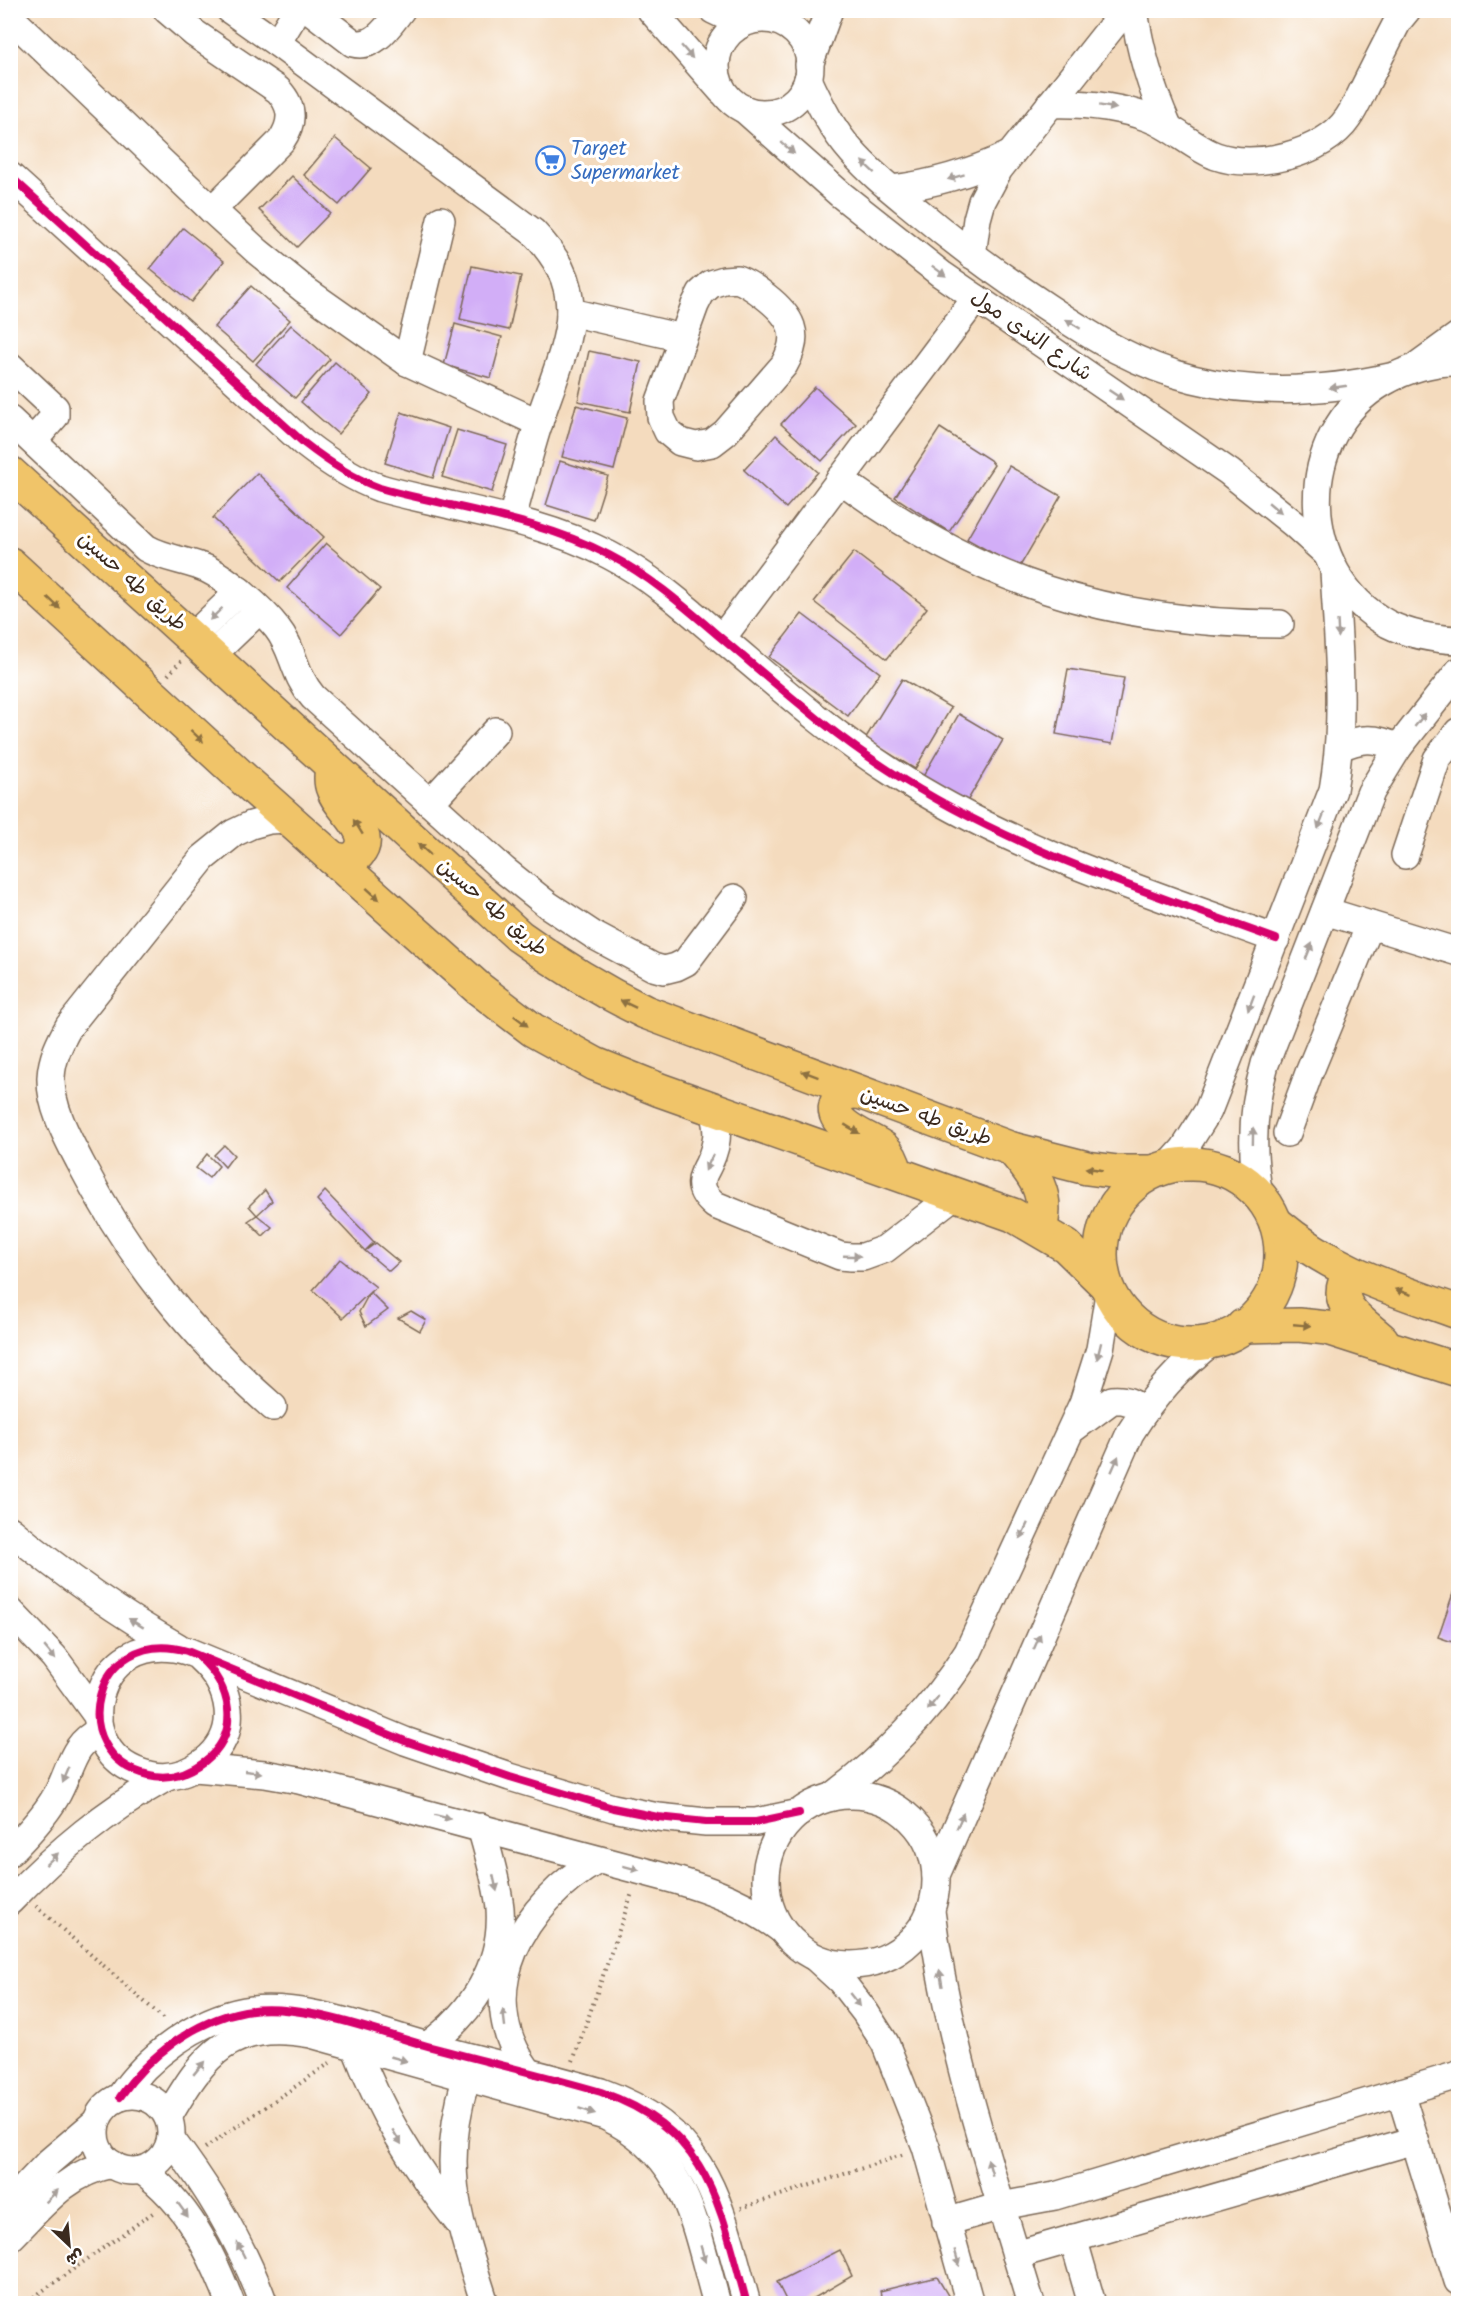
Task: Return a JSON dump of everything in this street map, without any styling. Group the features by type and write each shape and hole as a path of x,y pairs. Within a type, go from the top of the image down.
{"main road":[{"name":"طريق طه حسين","path":"10,473 519,936 601,990 645,1012 1012,1149 1087,1168 1118,1172 1160,1169"},
{"path":"10,564 288,819 478,988 533,1030 595,1064 711,1108 1013,1215 1066,1246 1107,1289 1119,1309 1131,1322 1145,1332 1178,1343 1213,1341 1244,1326 1256,1316 1277,1280 1281,1256 1276,1223"},
{"path":"332,858 346,860 353,858 359,853 363,840 363,833 333,790 331,774 333,765"},
{"path":"857,1092 846,1094 838,1101 835,1112 837,1117 844,1125 884,1149 890,1156 896,1174"},
{"path":"1012,1149 1040,1187 1044,1210 1040,1229"},
{"path":"1107,1289 1100,1252 1102,1235 1115,1204 1125,1192 1160,1169 1201,1164 1218,1168 1247,1183 1259,1194 1276,1223 1310,1250 1350,1273 1458,1312"},
{"path":"1350,1273 1342,1289 1345,1304 1388,1347"},
{"path":"1244,1326 1299,1325 1327,1328 1458,1370"}],"street":[{"path":"167,10 195,33 278,90 290,109 291,120 281,141 212,210"},
{"path":"230,10 533,232 554,254 566,282 570,312 567,334 539,423 513,519"},
{"path":"277,43 297,10"},
{"path":"310,10 353,43 359,45 372,42 402,10"},
{"name":"شارع الندى مول","path":"651,10 734,101 840,194 941,274 1221,466 1262,497 1330,562"},
{"path":"713,10 767,18 793,30 804,46 809,72"},
{"path":"767,18 731,32 717,54 718,80 734,101 757,113 783,108 794,101 802,91 829,10"},
{"path":"972,255 982,201 994,177 1125,10"},
{"path":"1134,10 1144,65 1154,96 1168,126"},
{"path":"1050,104 1091,104 1111,107 1150,118 1168,126 1214,156 1232,160 1268,160 1303,151 1335,132 1348,119 1401,14"},
{"path":"10,17 212,210 305,290 407,362 539,423"},
{"name":"شارع الندى مول","path":"809,72 822,108 841,138 853,153 892,189 972,255 1073,324 1129,358 1172,373 1227,386 1294,390 1329,388 1434,364 1458,362"},
{"path":"892,189 953,178 982,168 1010,154"},
{"path":"10,177 295,435 327,461 380,488 513,519 560,534 608,554 652,581 843,738 889,771 967,817 1049,856 1276,939"},
{"path":"407,362 441,220"},
{"path":"737,279 749,284 780,307 788,317 793,342 784,365 725,433 712,443 696,446 680,442 668,432 661,417 660,401 682,338 701,293 711,284 737,279"},
{"path":"722,638 976,298"},
{"path":"570,312 682,338"},
{"path":"1160,1169 1191,1139 1208,1111 1333,790 1339,748 1341,692 1330,562 1316,512 1316,491 1326,450 1335,432 1361,399 1458,336"},
{"path":"10,366 55,408 55,416 33,441"},
{"path":"10,420 146,548 220,576 249,601 277,627 284,638 297,674 313,697 504,870 548,904 596,936 653,968 676,968 686,962 734,898"},
{"path":"840,479 875,505 948,549 987,568 1047,590 1109,608 1151,616 1194,621 1280,624"},
{"path":"1330,562 1349,592 1388,624 1428,637 1458,640"},
{"path":"201,645 249,601"},
{"path":"1259,1194 1254,1170 1253,1121 1259,1083 1268,1056 1371,792 1398,748 1458,672"},
{"path":"430,803 496,731"},
{"path":"1405,855 1433,767 1445,747 1458,732"},
{"path":"1339,748 1358,740 1369,739 1379,740 1398,748"},
{"path":"273,1407 220,1359 186,1322 136,1258 108,1215 75,1152 53,1097 51,1078 53,1060 69,1026 203,858 218,844 243,829 269,820 288,819"},
{"path":"1326,911 1458,952"},
{"path":"1287,1134 1309,1073 1370,925"},
{"path":"1235,1043 1268,1056"},
{"path":"711,1108 718,1133 715,1152 702,1180 704,1192 709,1199 715,1205 840,1256 863,1257 885,1249 956,1194"},
{"path":"832,1797 876,1763 908,1732 950,1680 968,1652 1083,1403 1100,1349 1107,1289"},
{"path":"936,1875 1119,1455 1144,1412 1175,1373 1213,1341"},
{"path":"1071,1429 1105,1403 1112,1401 1133,1402 1144,1412"},
{"path":"10,1530 43,1558 95,1596 194,1655 220,1679 228,1707 227,1722 217,1749 207,1760 195,1768 167,1777 115,1808 66,1845 15,1896"},
{"path":"10,1611 54,1657 99,1724 110,1750 126,1766 139,1772 167,1777"},
{"path":"15,1843 55,1798 78,1748 99,1724 98,1702 102,1688 118,1664 144,1649 173,1647 405,1741 510,1777 613,1808 658,1817 706,1822 756,1822 799,1813"},
{"path":"195,1768 265,1774 299,1780 640,1870 731,1898 756,1911 781,1929 802,1950 815,1958 841,1982 865,2012 885,2043 926,2147 969,2304"},
{"path":"781,1929 772,1913 767,1895 766,1877 768,1858 785,1826 814,1803 832,1797 850,1795 869,1797 886,1802 902,1812 916,1824 926,1839 933,1857 936,1893 931,1911 912,1940 883,1959 849,1966 832,1964 815,1958"},
{"path":"481,1827 497,1887 500,1909 504,1956 502,1993 504,2026 509,2042 526,2070"},
{"path":"427,2046 458,2021 471,2006 486,1981 542,1904 568,1879 598,1860"},
{"path":"931,1911 936,1952 953,2033 1030,2304"},
{"path":"717,2304 687,2201 675,2176 676,2155 657,2119 611,2095 566,2081 313,2015 262,2010 246,2011 227,2016 184,2037 151,2061 120,2097 102,2111 98,2121 96,2140 100,2150 112,2164 121,2169 141,2170 161,2159 175,2139 191,2078 204,2061 238,2037 259,2031 294,2031 605,2116 676,2155 710,2183 722,2215 747,2304"},
{"path":"355,2046 389,2123 427,2183 459,2224"},
{"path":"946,2222 1001,2206 1054,2196 1458,2075"},
{"path":"466,2079 453,2140 453,2187 459,2224 485,2304"},
{"path":"1400,2092 1458,2282"},
{"path":"120,2097 132,2095 153,2100 229,2225 264,2304"},
{"path":"10,2203 49,2162 98,2121"},
{"path":"1016,2255 1415,2140"},
{"path":"10,2238 70,2180 87,2170 112,2164"},
{"path":"141,2170 174,2198 196,2230 231,2304"},
{"path":"1073,2238 1092,2304"}],"path":[{"path":"152,694 201,645"},
{"path":"566,2081 640,1870"},
{"path":"15,1896 184,2037"},
{"path":"175,2139 355,2046"},
{"path":"722,2215 926,2147"},
{"path":"24,2304 174,2198"}],"building":[{"path":"335,138 371,168 339,205 304,175"},
{"path":"292,176 330,213 297,247 259,210"},
{"path":"183,228 224,261 191,302 150,269"},
{"path":"472,266 521,276 509,330 460,319"},
{"path":"251,286 290,320 253,361 214,327"},
{"path":"455,324 502,337 491,378 444,365"},
{"path":"291,325 330,359 295,398 256,364"},
{"path":"589,351 641,362 630,412 578,401"},
{"path":"335,362 372,394 338,434 301,402"},
{"path":"815,387 856,424 822,461 781,424"},
{"path":"576,405 627,418 614,470 562,457"},
{"path":"401,412 449,428 433,478 385,463"},
{"path":"940,428 990,460 994,465 949,532 895,497"},
{"path":"457,430 507,445 492,492 442,477"},
{"path":"776,435 818,472 786,508 744,470"},
{"path":"560,461 608,476 594,520 546,505"},
{"path":"1009,466 1061,496 1019,568 967,539"},
{"path":"257,473 324,537 280,582 213,518"},
{"path":"326,543 380,589 341,634 287,588"},
{"path":"854,552 927,608 887,659 814,602"},
{"path":"802,614 880,673 848,716 769,657"},
{"path":"1068,669 1124,678 1112,744 1056,734"},
{"path":"902,679 951,708 915,769 865,739"},
{"path":"959,714 1003,740 965,805 921,780"},
{"path":"224,1145 234,1155 225,1167 214,1155"},
{"path":"207,1154 219,1166 209,1178 196,1168"},
{"path":"265,1190 272,1201 257,1215 249,1206"},
{"path":"325,1191 374,1242 365,1251 317,1200"},
{"path":"257,1215 272,1227 263,1236 248,1221"},
{"path":"376,1243 399,1262 389,1271 365,1251"},
{"path":"340,1259 376,1287 343,1318 313,1290"},
{"path":"370,1292 388,1310 366,1326 359,1312"},
{"path":"411,1311 426,1320 420,1331 398,1318"},
{"path":"1458,1579 1458,1644 1438,1637"},
{"path":"840,2250 852,2276 804,2304 788,2304 777,2282"},
{"path":"937,2277 952,2302 883,2304 880,2291"}],"cycle path":[{"path":"10,176 304,443 340,468 380,488 531,525 571,538 609,555 639,572 694,614 845,740 935,799 1029,846 1127,885 1276,939"},
{"path":"200,1658 219,1682 228,1709 228,1723 217,1749 199,1765 171,1776 149,1775 122,1763 105,1743 98,1720 100,1695 111,1673 129,1656 155,1648 187,1651 405,1741 510,1777 613,1808 658,1817 706,1822 756,1822 799,1813"},
{"path":"120,2097 131,2082 159,2054 191,2031 227,2016 245,2011 267,2009 289,2010 336,2019 601,2092 637,2108 666,2128 688,2150 704,2175 717,2203 747,2304"}],"place":[{"name":"Target Supermarket","path":"550,161"}]}
